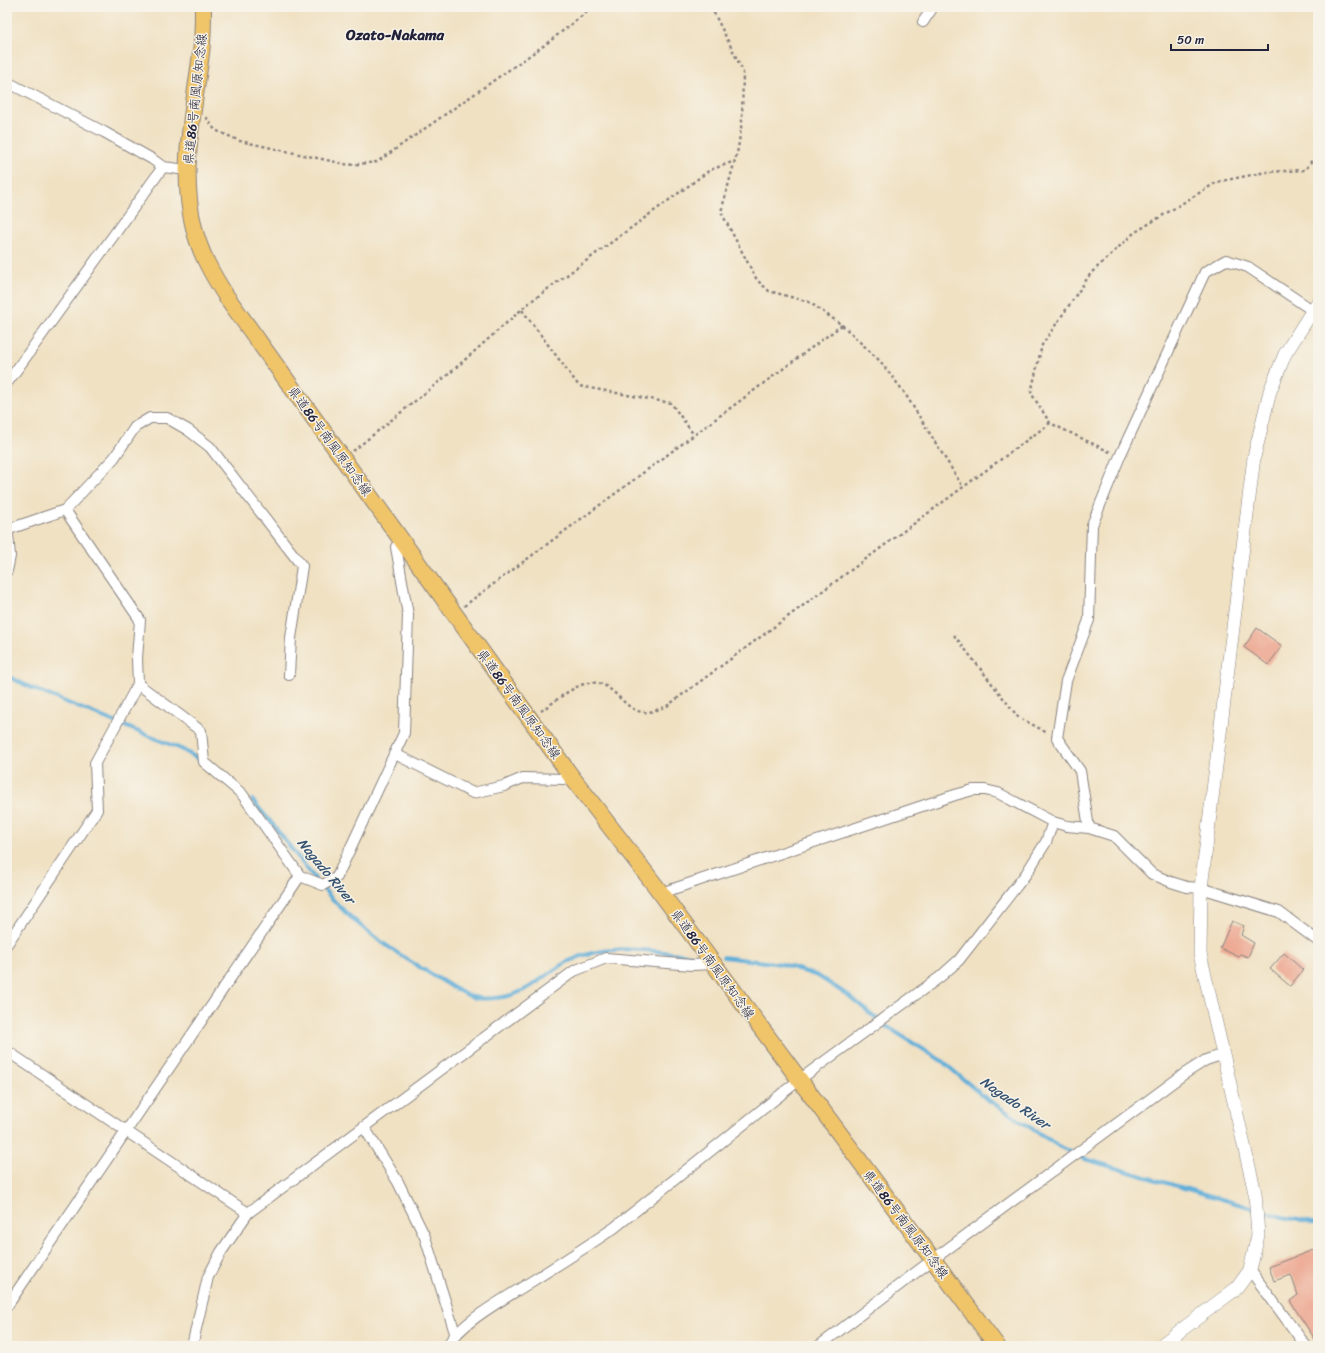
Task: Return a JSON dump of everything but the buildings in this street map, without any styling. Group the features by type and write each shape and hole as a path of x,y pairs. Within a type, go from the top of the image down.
{"main road":[{"name":"県道86号南風原知念線","path":"203,7 201,51 193,104 188,170 189,199 194,227 209,269 226,296 571,776 661,893 997,1346"}],"street":[{"path":"924,22 933,7"},
{"path":"7,82 104,132 152,159 163,167 188,170"},
{"path":"7,383 163,167"},
{"path":"1090,828 1080,771 1057,738 1066,681 1088,620 1092,526 1120,456 1205,272 1226,260 1248,267 1315,306 1285,354 1276,376 1270,391 1254,457 1201,888 1200,954 1255,1193 1258,1235 1250,1270 1237,1288 1160,1346"},
{"path":"7,571 10,556 8,526 65,510 114,458 135,427 150,418 167,418 188,430 210,447 302,566 291,638 289,675"},
{"path":"7,944 97,810 95,763 138,684 137,658 140,620 65,510"},
{"path":"138,684 201,731 204,762 242,794 300,876 323,885 337,877 396,754 404,733 407,623 396,547 401,538"},
{"path":"396,754 473,793 504,786 523,778 564,779 571,776"},
{"path":"661,893 973,790 985,790 998,793 1053,822 1067,826 1090,828 1114,836 1152,874 1170,882 1187,887 1201,888 1279,912 1318,941"},
{"path":"364,1127 398,1182 425,1237 451,1343 490,1308 614,1228 799,1080 940,977 959,960 1026,874 1046,842 1053,822"},
{"path":"7,1306 300,876"},
{"path":"192,1346 208,1277 221,1252 248,1213 574,971 606,958 692,965 713,964"},
{"path":"7,1051 248,1213"},
{"path":"819,1346 932,1260 1184,1074 1206,1060 1224,1054"},
{"path":"1250,1270 1306,1346"}],"path":[{"path":"193,104 203,113 215,130 240,141 349,165 377,162 546,44 593,7"},
{"path":"711,7 743,71 742,121 735,161 721,212 757,280 769,291 809,302 842,325 880,360 904,392 962,487"},
{"path":"1120,456 1050,423 1031,392 1042,345 1090,273 1134,233 1217,182 1266,172 1305,170 1318,152"},
{"path":"343,459 450,373 530,302 710,170 735,161"},
{"path":"522,310 579,386 671,402 694,435"},
{"path":"454,613 842,325"},
{"path":"530,718 576,688 587,683 596,682 604,685 637,711 645,712 667,706 1050,423"},
{"path":"954,634 1018,717 1057,738"}],"waterway":[{"name":"Nagado River","path":"7,676 36,690 181,749 202,761"},
{"name":"Nagado River","path":"252,800 315,879"},
{"name":"Nagado River","path":"321,886 347,914 392,950 457,990 477,998 484,999 513,995 530,987 569,961 599,951 629,949 691,955"},
{"name":"Nagado River","path":"723,957 782,964 818,976 849,996 886,1026 942,1061 984,1097 1060,1147 1085,1159 1283,1217 1318,1224"}],"district":[{"name":"Ozato-Nakama","path":"395,35"}]}
